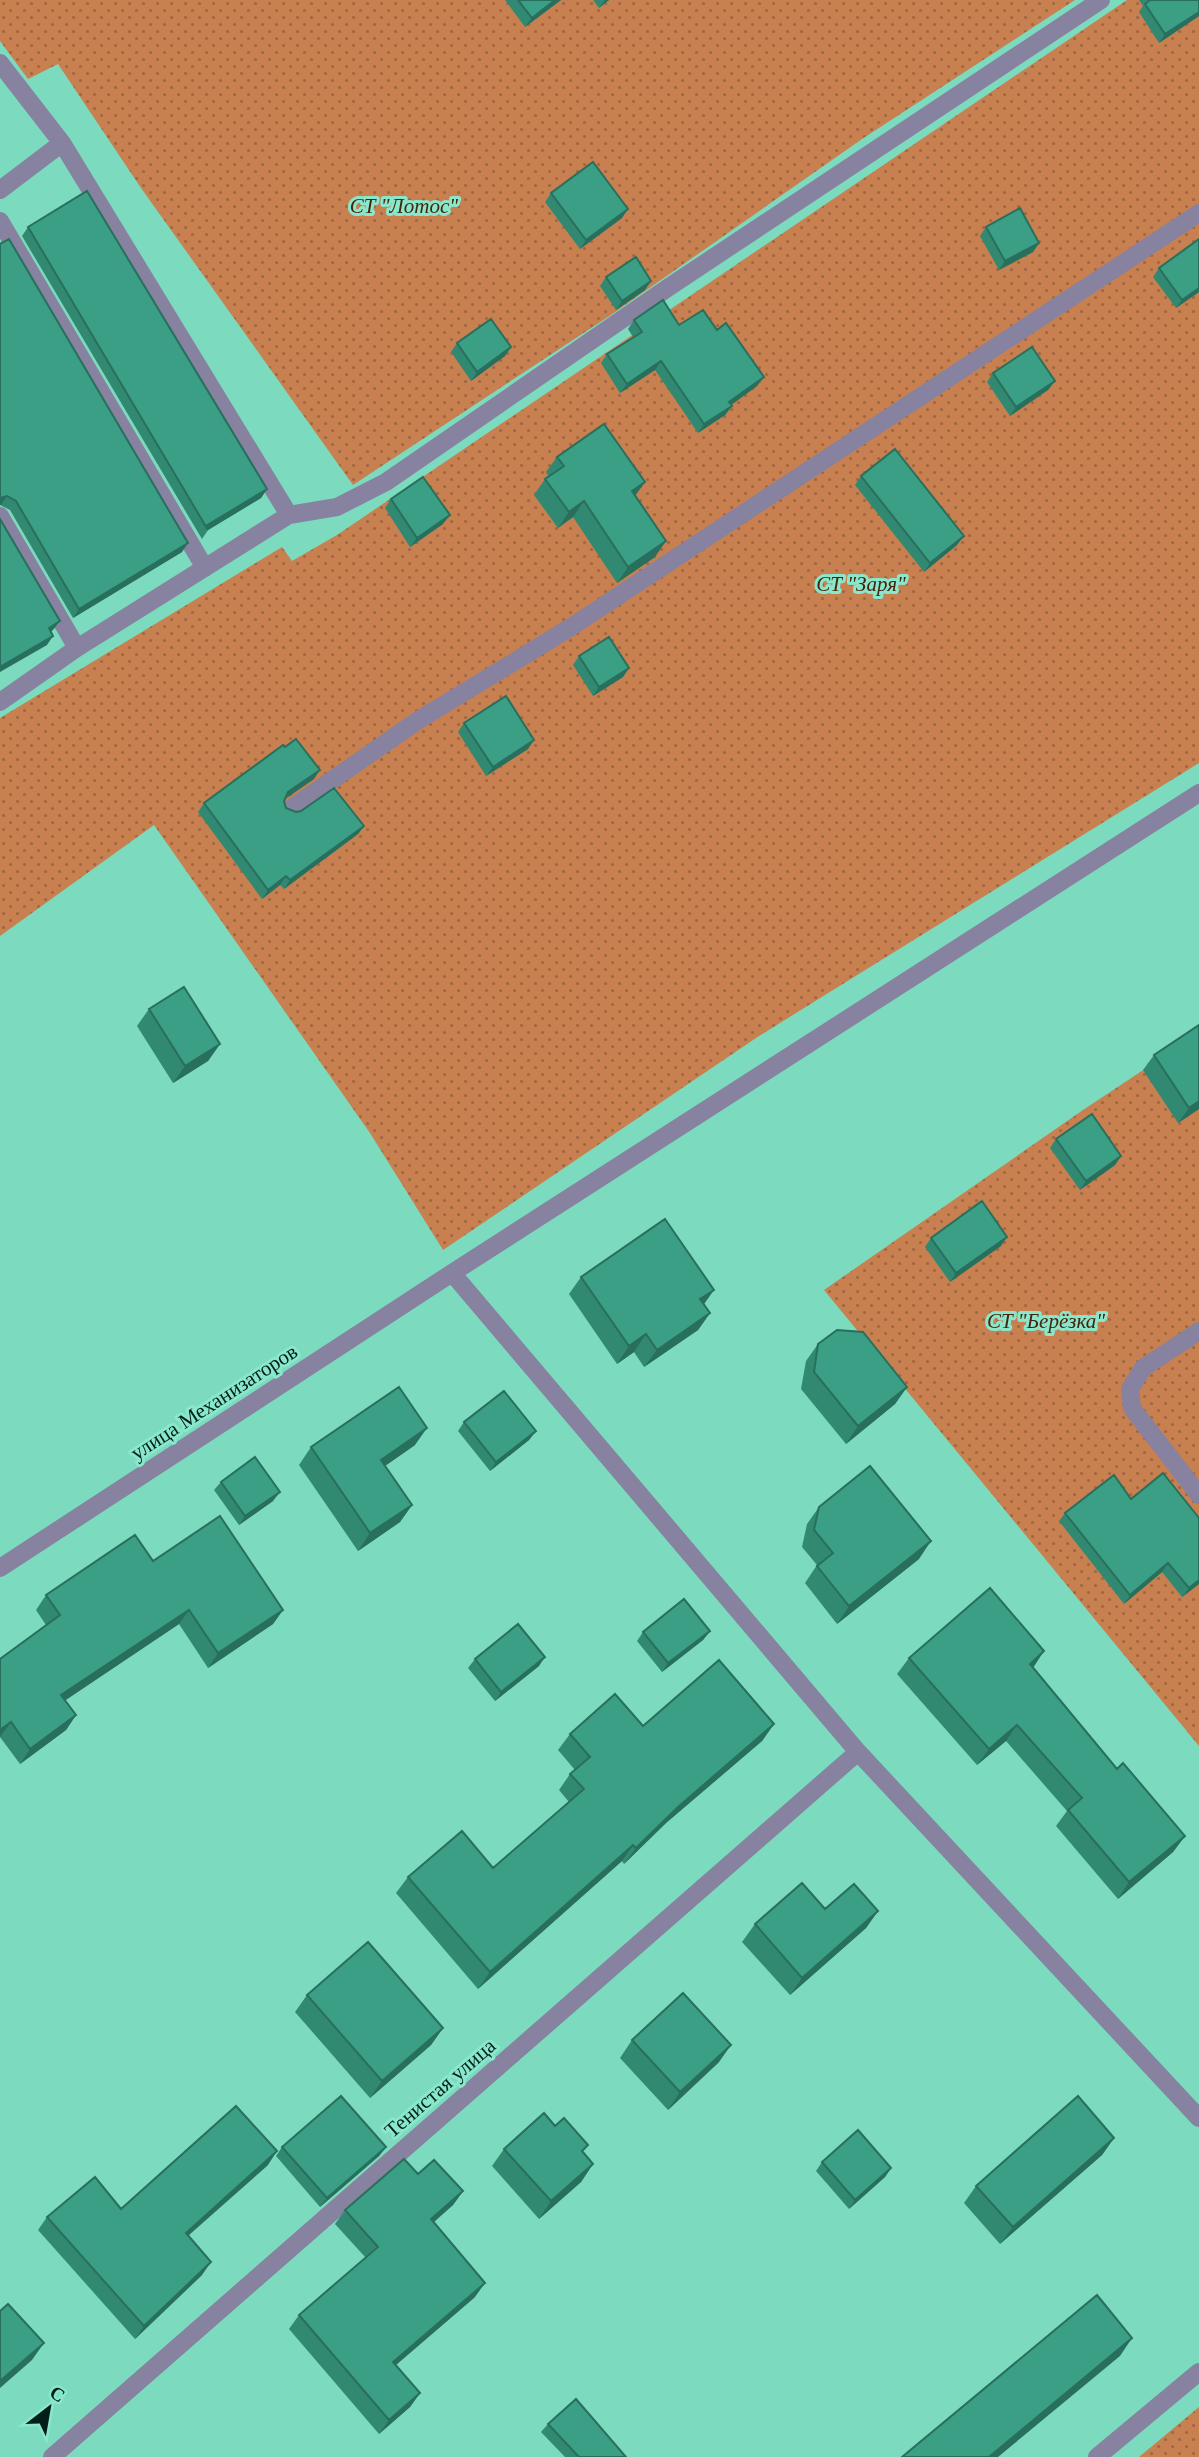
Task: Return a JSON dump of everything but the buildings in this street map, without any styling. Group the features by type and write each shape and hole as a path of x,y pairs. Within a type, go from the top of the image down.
{"street":[{"path":"0,702 77,648 289,515 337,507 386,482 669,288 1101,0"},
{"path":"0,63 62,143 289,515"},
{"path":"0,190 62,143"},
{"path":"289,810 417,721 571,627 1199,213"},
{"path":"0,222 205,568"},
{"path":"0,516 77,648"},
{"name":"улица Механизаторов","path":"0,1569 452,1273 1199,793"},
{"path":"452,1273 858,1752 1199,2118"},
{"path":"1199,1331 1143,1368 1129,1390 1132,1408 1199,1494"},
{"name":"Тенистая улица","path":"52,2457 858,1752"},
{"path":"1097,2457 1199,2372"}],"green space":[{"name":"СТ \"Лотос\"","path":"0,0 1075,0 862,139 611,315 353,485 141,188 58,64 28,79 0,41"},
{"name":"СТ \"Заря\"","path":"1127,0 1199,0 1199,763 759,1036 443,1250 370,1133 154,825 0,936 0,718 282,547 292,561 337,535"},
{"name":"СТ \"Берёзка\"","path":"1199,1033 1199,1746 824,1290"},
{"path":"1199,2407 1199,2457 1139,2457"}]}
